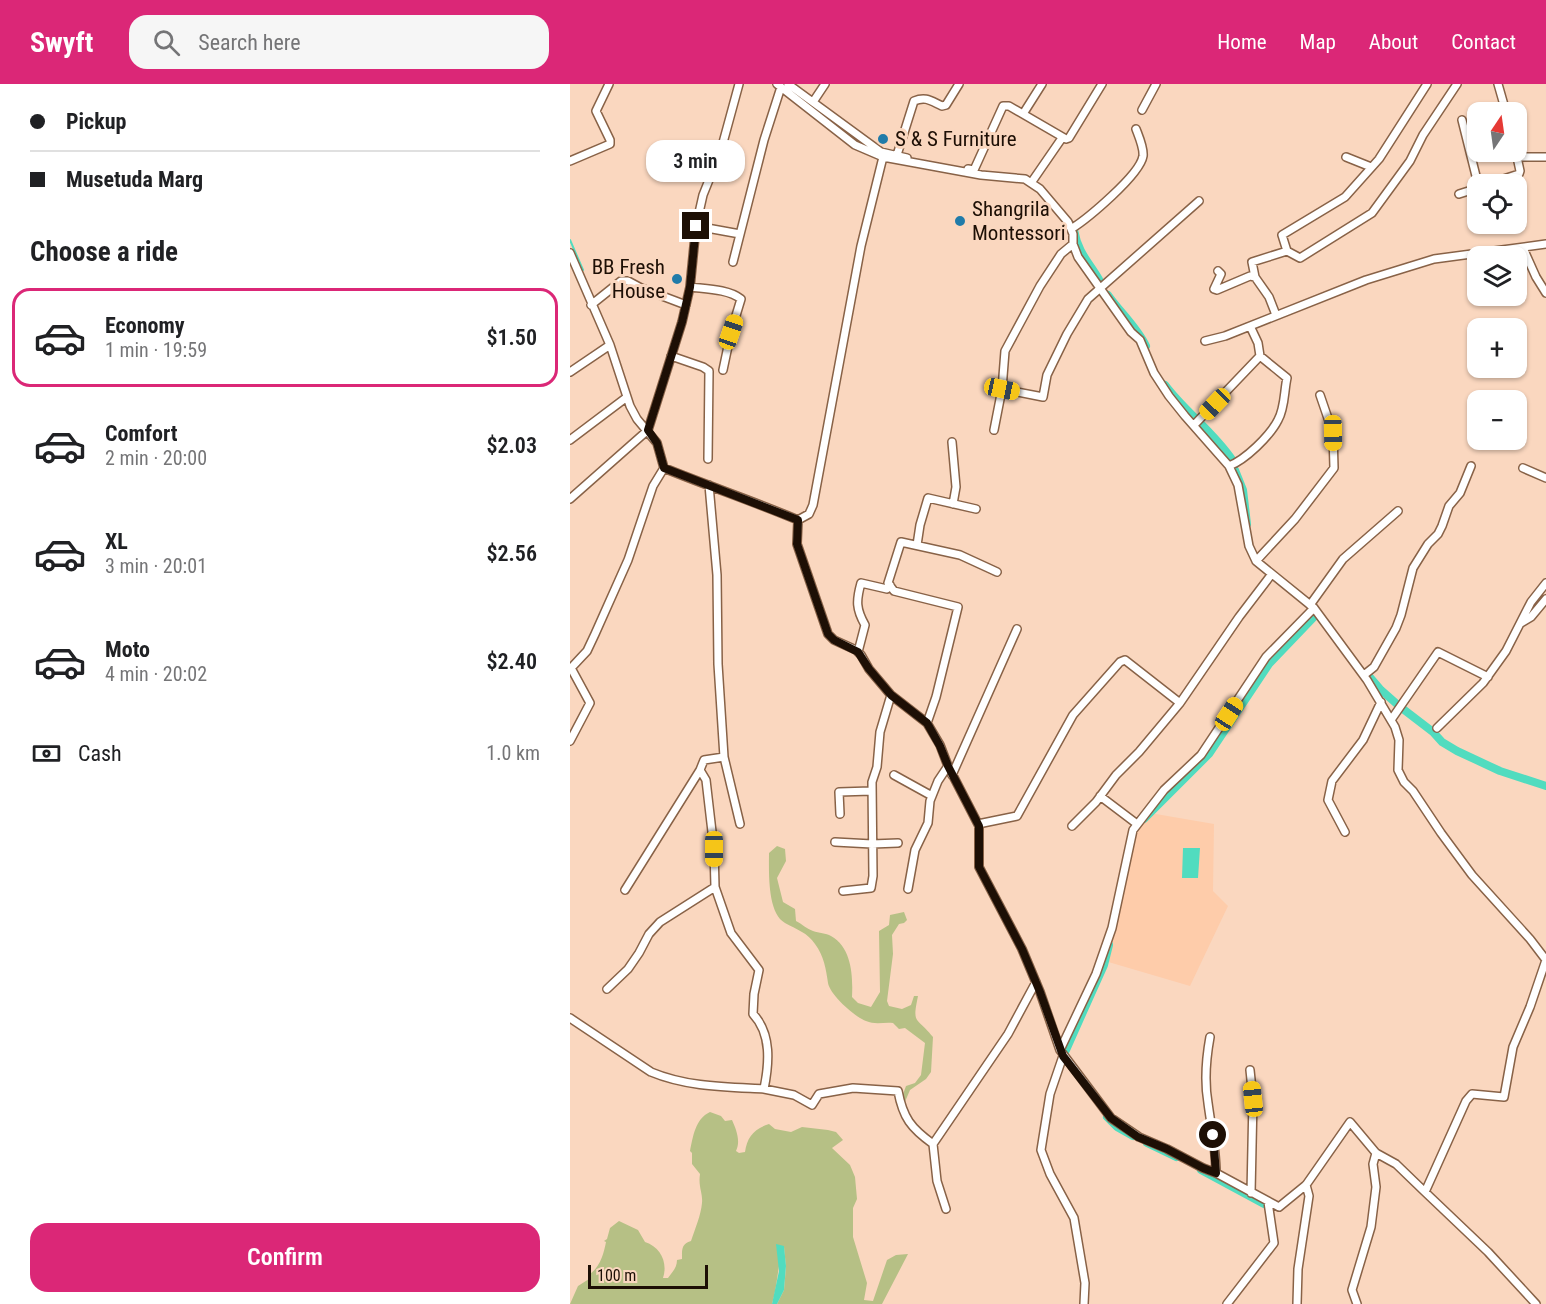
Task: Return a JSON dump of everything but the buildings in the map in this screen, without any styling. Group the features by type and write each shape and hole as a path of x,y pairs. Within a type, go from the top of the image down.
{"street":[{"path":"570,161 610,144 596,111 609,84"},
{"path":"570,499 648,430 686,305 696,226 703,195 721,150 739,84"},
{"path":"813,102 825,84"},
{"path":"897,155 914,101 921,98 929,99 942,106 946,105 959,84"},
{"path":"1023,114 1042,84"},
{"path":"782,85 813,102 881,152 930,164 974,170 1003,106 1009,106 1062,138 1069,138 1102,84"},
{"path":"1142,110 1156,84"},
{"path":"1427,84 1379,159 1345,197 1282,235 1287,251 1300,258 1372,213 1410,160 1423,135 1457,84"},
{"path":"1498,84 1503,102"},
{"path":"782,85 855,145 883,157 981,175 1025,179 1040,189 1055,206 1068,222 1078,256 1131,332 1140,340 1154,373 1169,396 1185,417 1196,423 1229,466 1238,485 1249,546 1256,561 1312,606 1364,675 1391,720 1398,740 1398,770 1404,782 1413,791 1472,875 1546,960 1513,1047 1504,1097 1472,1094 1425,1192"},
{"path":"733,262 782,85"},
{"path":"1462,120 1475,174"},
{"path":"1071,229 1097,211 1141,162 1143,154 1136,129"},
{"path":"1031,183 1062,138"},
{"path":"1527,155 1546,157"},
{"path":"1346,156 1371,167"},
{"path":"798,520 809,514 813,505 861,246 883,157"},
{"path":"1459,194 1467,191"},
{"path":"1002,389 1043,397 1047,375 1067,334 1088,299 1100,286 1199,201"},
{"path":"696,226 740,234"},
{"path":"994,430 1002,389 1005,351 1040,286 1061,254 1073,244"},
{"path":"1527,247 1546,244"},
{"path":"1276,315 1269,297 1255,278 1252,262 1287,251"},
{"path":"570,252 572,267 609,345 627,397 637,418 657,443 664,468 653,486 628,560 595,634 587,651 571,668 590,703 570,741"},
{"path":"1205,341 1225,336 1366,279 1434,259 1467,255"},
{"path":"1527,257 1546,293"},
{"path":"1218,272 1221,274 1214,289 1217,290 1250,276 1255,278"},
{"path":"591,305 621,280 628,280 641,288 686,305"},
{"path":"690,287 719,290 741,298 723,370"},
{"path":"1229,466 1239,462 1279,420 1287,378 1260,356 1258,343 1250,326"},
{"path":"570,372 609,345"},
{"path":"671,356 709,371 708,459"},
{"path":"1196,423 1260,356"},
{"path":"1256,561 1295,519 1334,468 1333,433 1320,395"},
{"path":"570,440 627,397"},
{"path":"952,442 956,487 953,504"},
{"path":"1364,675 1374,667 1396,628 1413,568 1443,526 1449,506 1460,493 1471,466"},
{"path":"664,468 798,520"},
{"path":"1523,468 1546,478"},
{"path":"709,485 717,575 718,664 724,756 740,824"},
{"path":"917,545 928,498 976,509"},
{"path":"1084,1304 1085,1283 1074,1218 1050,1174 1041,1150 1050,1094 1062,1053 1096,974 1112,928 1132,830 1164,790 1201,755 1266,657 1312,606 1343,559 1398,511"},
{"path":"798,520 797,544 828,634 834,640 858,652 891,695 927,723 978,824 979,867 1022,949 1062,1053 1111,1118 1138,1137 1216,1173 1279,1208 1306,1185 1350,1122 1376,1153 1396,1164 1488,1252 1536,1304"},
{"path":"927,723 936,697 958,607 894,591 888,583 901,542 960,555 997,572"},
{"path":"1072,826 1180,704 1239,617 1271,575"},
{"path":"858,652 865,625 857,612 861,583 886,589 890,585"},
{"path":"1437,728 1488,677 1506,651 1531,602 1546,583"},
{"path":"1519,625 1531,617 1546,599"},
{"path":"952,775 1017,629"},
{"path":"1391,720 1438,651 1488,677"},
{"path":"978,824 1017,816 1073,716 1120,662 1125,660 1180,704"},
{"path":"843,891 871,888 873,876 871,791 877,766 880,732 891,695"},
{"path":"1344,832 1328,800 1332,781 1363,740 1381,702"},
{"path":"625,890 704,760 724,756"},
{"path":"908,889 915,850 928,823 932,796 948,766"},
{"path":"700,770 706,780 714,849 715,886 731,933 759,970 753,1014 761,1022 768,1049 768,1073 764,1089"},
{"path":"894,775 932,796"},
{"path":"840,814 839,792 871,791"},
{"path":"1100,796 1137,824"},
{"path":"835,842 898,843"},
{"path":"607,989 628,969 648,934 660,922 715,886"},
{"path":"946,1209 937,1181 933,1144 992,1059 1036,981"},
{"path":"570,1018 651,1072 694,1084 764,1089 794,1095 812,1105 819,1094 853,1088 898,1091 907,1121 933,1144"},
{"path":"1210,1037 1206,1063 1207,1087 1216,1154 1216,1173"},
{"path":"1250,1070 1253,1099 1251,1194"},
{"path":"1357,1304 1353,1290 1371,1227 1376,1187 1373,1164 1376,1153"},
{"path":"1298,1304 1298,1269 1309,1196 1306,1185"},
{"path":"1227,1304 1274,1243 1268,1202"}],"shaded area":[{"path":"1150,813 1214,824 1213,891 1228,906 1190,986 1105,961 1136,828"}],"green space":[{"path":"777,846 785,849 786,861 777,878 783,902 795,909 796,921 838,941 850,963 852,997 858,1003 871,1007 880,992 879,931 889,925 890,915 904,912 907,920 899,924 892,935 893,954 887,1001 889,1006 902,1009 911,1005 914,996 918,996 915,1012 917,1020 933,1037 931,1072 926,1079 910,1090 904,1104 902,1097 906,1086 915,1083 921,1075 925,1043 905,1028 899,1029 893,1023 873,1023 861,1019 833,993 828,983 823,958 815,944 805,934 779,918 775,910 770,891 769,853"},
{"path":"710,1112 721,1116 725,1121 732,1120 738,1139 736,1151 739,1153 745,1152 747,1142 755,1131 769,1124 775,1129 791,1132 802,1127 836,1132 843,1140 832,1148 850,1165 855,1177 857,1199 853,1208 853,1237 867,1283 864,1300 873,1301 887,1260 896,1255 908,1254 882,1304 777,1304 784,1290 786,1267 784,1247 772,1304 570,1304 578,1286 589,1279 590,1274 599,1264 606,1242 604,1241 607,1239 610,1228 619,1221 638,1230 645,1242 651,1244 659,1252 665,1267 663,1278 668,1278 677,1260 682,1259 683,1248 691,1241 702,1203 700,1174 692,1164 690,1151 698,1124"}],"water":[{"path":"1183,848 1200,848 1198,878 1182,878"},
{"path":"776,1244 784,1246 786,1266 784,1290 777,1304 772,1304 779,1271"}],"waterway":[{"path":"1074,230 1082,253 1101,283"},
{"path":"570,240 583,270"},
{"path":"1108,295 1146,346"},
{"path":"1165,385 1233,461"},
{"path":"1235,470 1243,490 1247,524"},
{"path":"1144,819 1209,754 1269,664 1313,618"},
{"path":"1369,676 1398,705"},
{"path":"1403,709 1433,732 1442,742 1457,751 1500,771 1546,786"},
{"path":"1066,1050 1104,965 1109,945"},
{"path":"1107,1117 1117,1127 1133,1136"},
{"path":"1147,1143 1176,1157"},
{"path":"1201,1170 1264,1204"}],"place":[{"name":"S & S Furniture","path":"883,139"},
{"name":"Shangrila Montessori","path":"960,221"},
{"name":"BB Fresh House","path":"677,279"}],"route":[{"path":"696,226 690,287 682,322 648,430 657,443 664,468 798,520 797,544 828,634 834,640 856,650 861,655 869,669 891,695 927,723 940,746 979,826 979,867 1022,949 1063,1056 1111,1118 1138,1137 1216,1173 1213,1135"}]}
